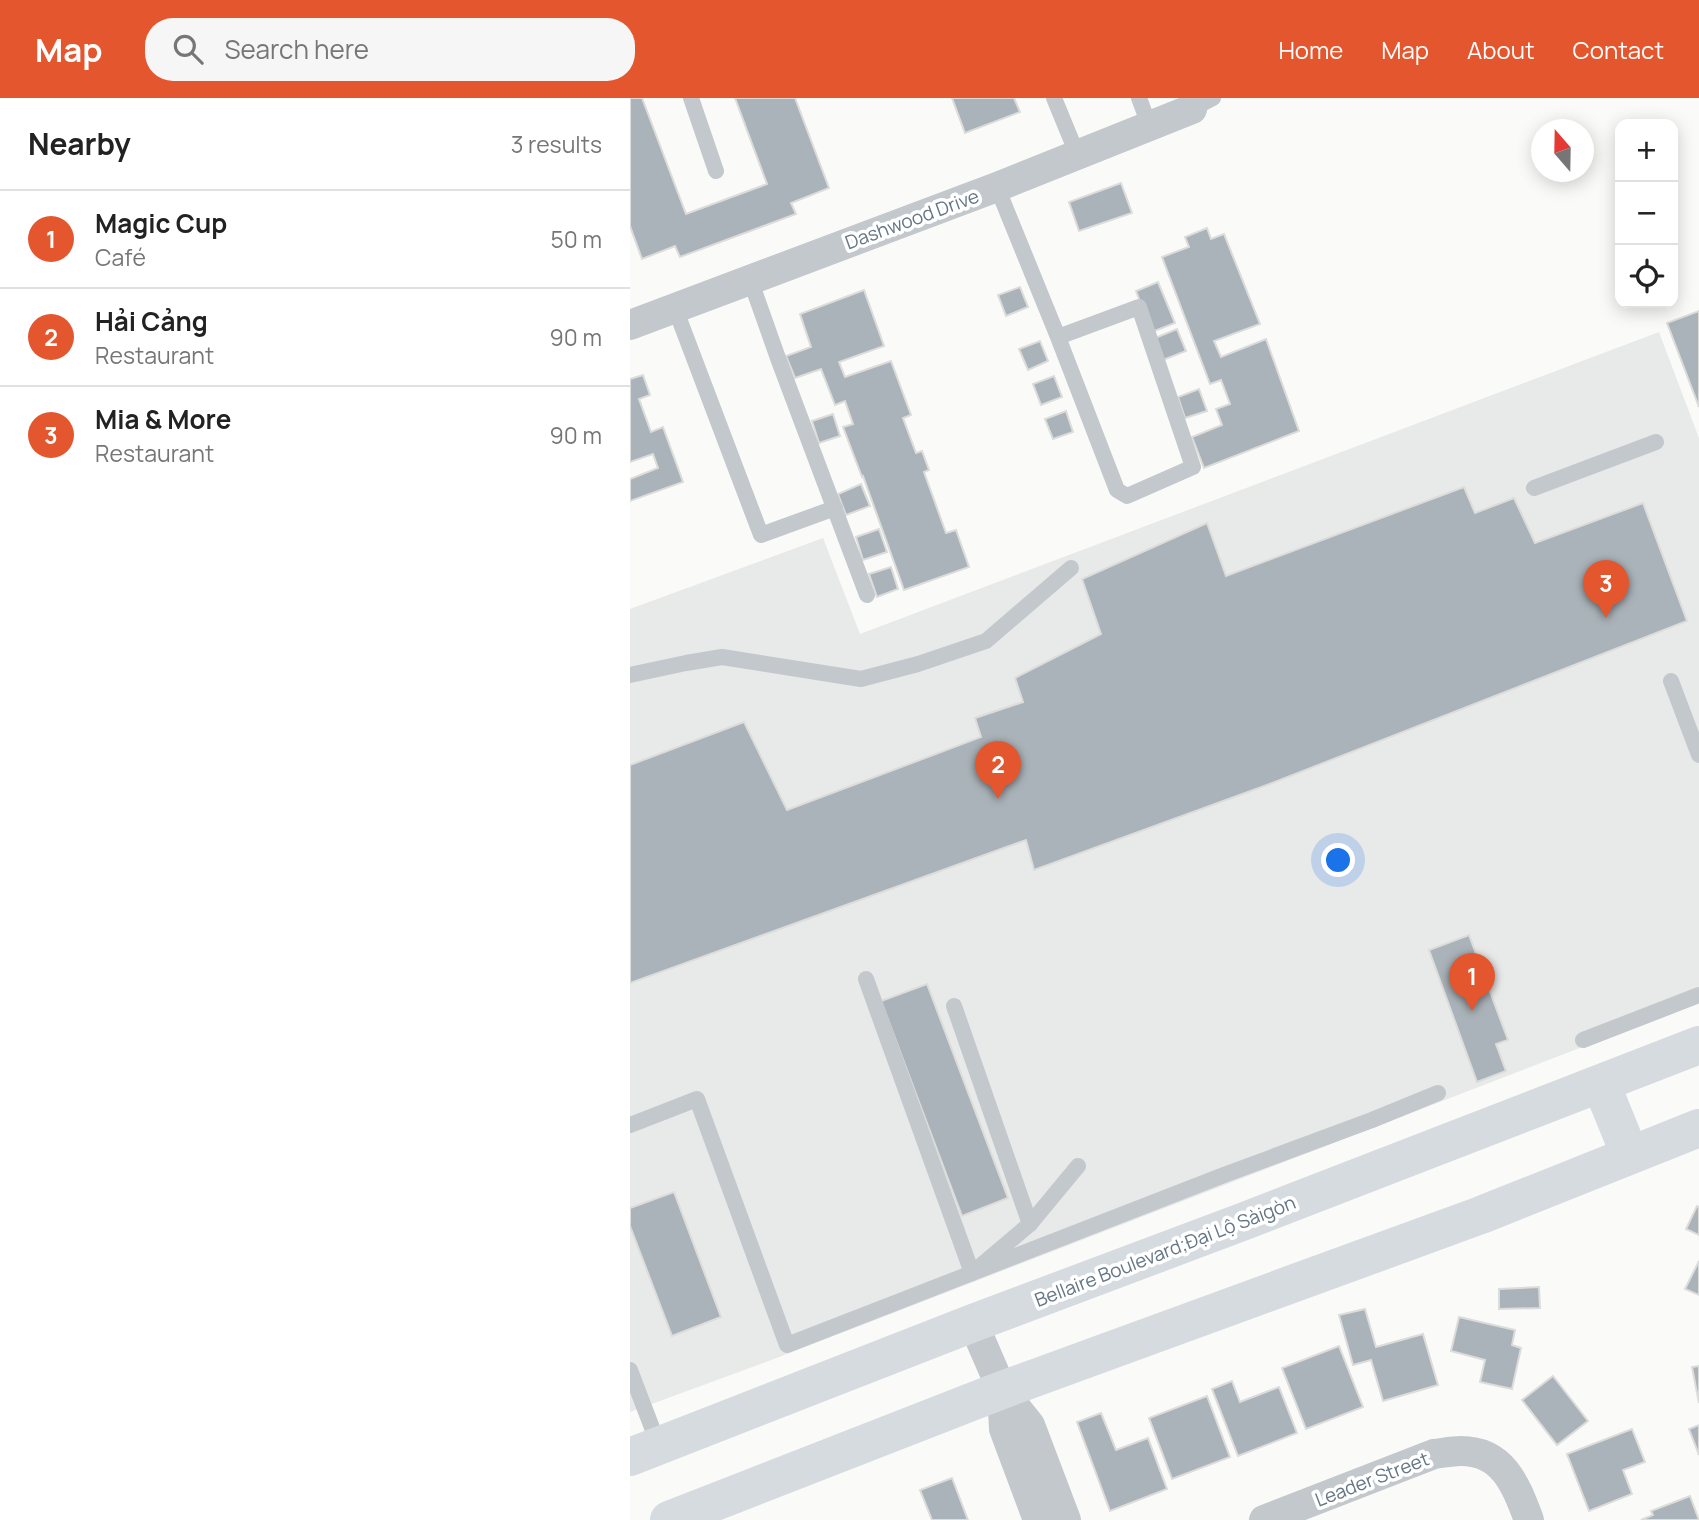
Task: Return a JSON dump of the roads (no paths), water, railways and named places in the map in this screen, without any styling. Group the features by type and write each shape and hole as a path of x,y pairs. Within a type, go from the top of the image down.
{"main road":[{"name":"Bellaire Boulevard;Đại Lộ Sàigòn","path":"644,1451 1699,1045"},
{"path":"1601,1084 1630,1155"},
{"path":"669,1520 1002,1390 1468,1220 1699,1128"}],"street":[{"name":"Dashwood Drive","path":"630,325 997,187 1077,154 1144,112 1203,104"},
{"path":"973,1323 1002,1390 1030,1425 1066,1520"},
{"path":"1002,1390 1004,1429 1038,1520"},
{"name":"Leader Street","path":"1264,1520 1434,1454 1473,1451 1487,1455 1509,1475 1529,1520"}],"lane":[{"path":"691,98 716,171"},
{"path":"1054,98 1077,154"},
{"path":"997,187 1117,490 1127,496 1193,467 1139,307 1058,337"},
{"path":"750,279 867,595"},
{"path":"675,308 761,535 835,508"},
{"path":"1534,488 1656,442"},
{"path":"630,675 722,657 861,679 918,664 986,641 1070,568"},
{"path":"1671,681 1699,755"},
{"path":"866,979 972,1273"},
{"path":"1583,1040 1699,995"},
{"path":"954,1006 1030,1224"},
{"path":"630,1125 697,1099 788,1345 1438,1093"},
{"path":"972,1273 1030,1224 1078,1166"},
{"path":"631,1373 644,1451"}],"place":[{"name":"Mia & More","path":"1606,618"},
{"name":"Hải Cảng","path":"998,799"},
{"name":"Magic Cup","path":"1472,1011"}]}
